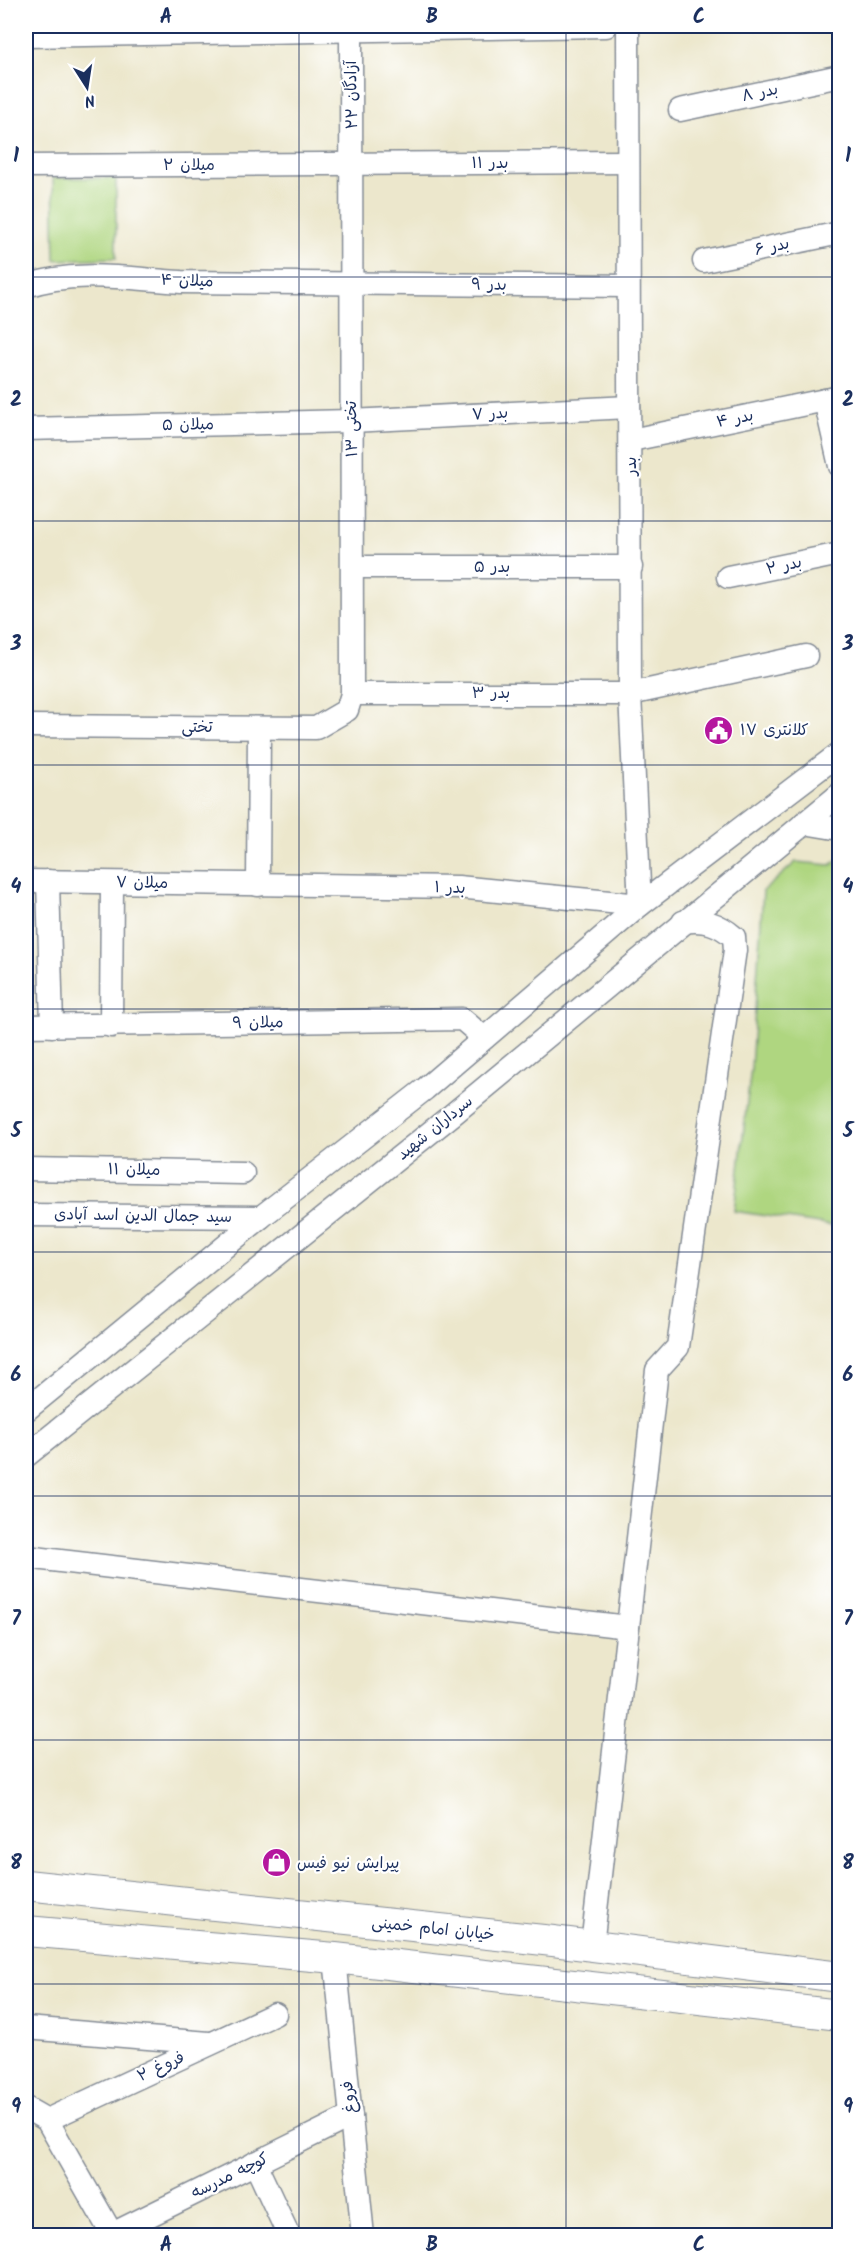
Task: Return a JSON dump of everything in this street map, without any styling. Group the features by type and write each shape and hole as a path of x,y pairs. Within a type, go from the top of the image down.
{"main road":[{"name":"خیابان امام خمینی","path":"26,1885 553,1941 840,1977"},
{"path":"26,1931 335,1958 840,2015"},
{"path":"549,1981 553,1941"}],"street":[{"path":"26,36 606,26"},
{"name":"بدر","path":"628,26 630,694 640,906"},
{"name":"آزادگان ۲۲","path":"351,29 352,164"},
{"name":"بدر ۸","path":"680,110 840,76"},
{"name":"بدر ۱۱","path":"352,164 628,162"},
{"name":"میلان ۲","path":"26,166 352,164"},
{"name":"تختی ۱۳","path":"352,164 350,283 352,694"},
{"name":"بدر ۶","path":"704,261 840,232"},
{"name":"میلان ۴","path":"26,286 49,278 115,277 181,282 350,283"},
{"name":"بدر ۹","path":"350,283 628,286"},
{"path":"832,399 840,466"},
{"name":"بدر ۴","path":"631,440 832,399"},
{"name":"بدر ۷","path":"351,421 629,407"},
{"name":"میلان ۵","path":"26,429 351,421"},
{"name":"بدر ۲","path":"728,577 840,554"},
{"name":"بدر ۵","path":"353,567 631,567"},
{"name":"بدر ۳","path":"352,694 630,694 806,656"},
{"name":"تختی","path":"26,726 316,728 347,710 352,694"},
{"path":"258,885 259,728"},
{"path":"31,1401 425,1089 640,906 840,753"},
{"name":"سرداران شهید","path":"26,1456 452,1116 683,921 840,794"},
{"path":"804,823 840,829"},
{"name":"میلان ۷","path":"26,881 258,885"},
{"path":"48,881 52,1026"},
{"path":"111,1026 112,883"},
{"name":"بدر ۱","path":"258,885 458,887 640,906"},
{"path":"592,1946 657,1370 678,1347 735,951 734,938 723,928 706,921 683,921"},
{"name":"میلان ۹","path":"26,1026 462,1019 484,1038"},
{"path":"425,1089 452,1116"},
{"name":"میلان ۱۱","path":"26,1169 243,1173"},
{"name":"سید جمال الدین اسد آبادی","path":"26,1215 261,1217"},
{"path":"26,1557 628,1627"},
{"name":"فروغ","path":"335,1958 363,2235"},
{"name":"فروغ ۲","path":"47,2120 275,2014"},
{"path":"26,2028 211,2044"},
{"path":"26,2108 47,2120 111,2235"},
{"name":"کوچه مدرسه","path":"111,2235 351,2116"},
{"path":"255,2163 289,2235"}],"green space":[{"path":"53,178 116,178 116,258 55,260"},
{"path":"839,858 839,1227 734,1211 751,1068 763,891 796,862 831,865"}],"place":[{"name":"کلانتری ۱۷","path":"719,730"},
{"name":"پیرایش نیو فیس","path":"276,1863"}]}
